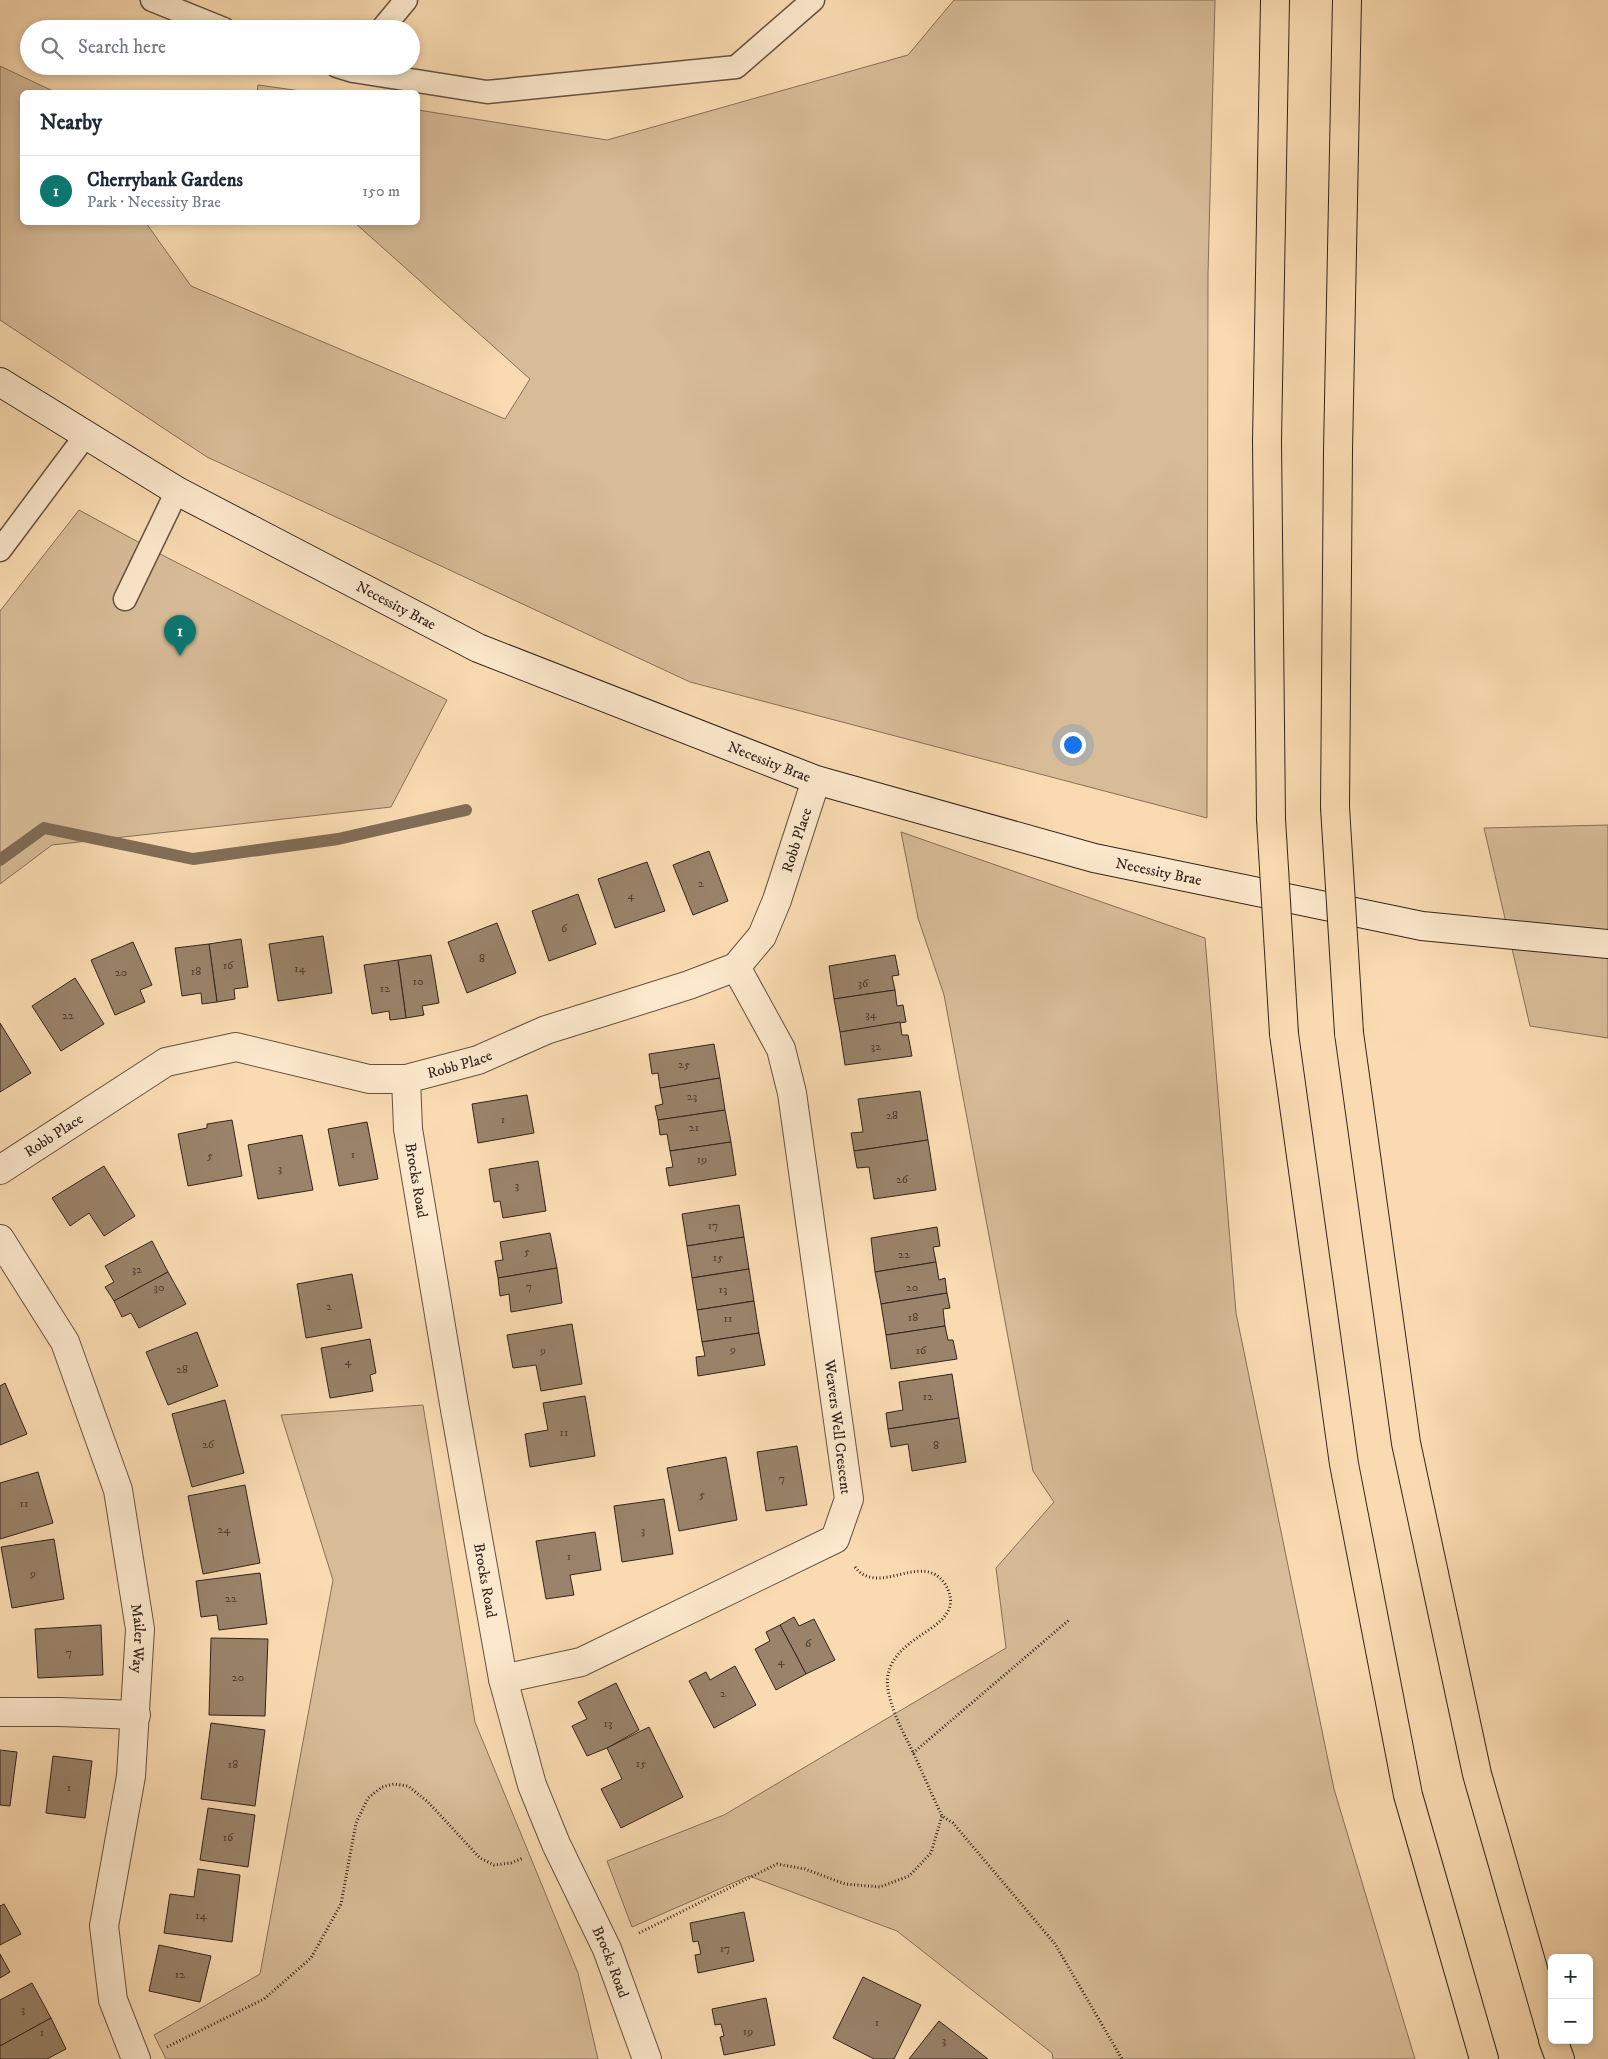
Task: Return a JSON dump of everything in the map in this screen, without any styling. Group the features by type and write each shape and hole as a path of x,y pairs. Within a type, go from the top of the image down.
{"highway":[{"path":"1275,0 1267,441 1272,819 1284,1034 1344,1464 1408,1795 1484,2059"},
{"path":"1347,0 1338,451 1335,807 1349,1033 1406,1443 1477,1774 1548,2020"},
{"path":"1554,2044 1560,2059"}],"street":[{"name":"Necessity Brae","path":"0,382 178,491 478,648 816,780 1094,858 1422,926 1608,944"},
{"name":"Robb Place","path":"0,1170 166,1062 236,1047 369,1079 406,1079 478,1060 546,1030 689,985 736,967 762,936 777,900 816,780"},
{"name":"Weavers Well Crescent","path":"736,967 781,1048 792,1093 848,1499 835,1539"},
{"name":"Brocks Road","path":"406,1079 408,1129 503,1679 532,1785 556,1844 607,1949 647,2059"},
{"name":"Mailer Way","path":"0,1239 65,1342 118,1490 140,1629 131,1776 104,1926 113,2000 148,2055"},
{"path":"503,1679 581,1662 835,1539"},
{"path":"0,1712 136,1715"}],"lane":[{"path":"152,0 202,20"},
{"path":"389,20 406,0"},
{"path":"389,75 487,92 736,67 813,0"},
{"path":"0,550 86,435"},
{"path":"125,599 178,491"}],"path":[{"path":"835,1539 859,1572 872,1577 888,1579 920,1570 935,1574 948,1590 949,1607 941,1622 909,1643 894,1658 888,1672 887,1684 892,1708 942,1816 953,1823 1056,1944 1122,2059"},
{"path":"913,1753 1068,1620"},
{"path":"148,2055 264,1999 311,1958 341,1904 356,1823 368,1798 382,1787 394,1784 408,1786 428,1802 480,1858 494,1865 511,1862 556,1844"},
{"path":"607,1949 776,1864 805,1869 846,1884 880,1887 909,1876 931,1852 942,1816"}],"shaded area":[{"path":"954,0 1215,0 1208,274 1207,818 690,682 207,457 0,320 0,66 51,90 20,90 20,225 147,225 191,286 505,419 530,379 357,225 420,225 420,110 607,140 908,55"},
{"path":"258,85 294,90 257,90"},
{"path":"79,510 164,556 447,700 391,807 52,845 0,884 0,611"},
{"path":"1608,825 1608,1038 1530,1026 1484,828"},
{"path":"901,832 1205,938 1236,1313 1334,1789 1415,2059 1053,2059 1052,2053 897,1931 749,1876 632,1927 607,1861 724,1815 1006,1648 996,1568 1054,1502 1033,1471 944,995 918,918"},
{"path":"423,1405 475,1722 578,1973 598,2059 166,2059 154,2035 260,1974 333,1580 281,1415"}],"building":[{"path":"709,851 728,901 693,915 673,865"},
{"path":"647,862 665,911 615,928 598,879"},
{"path":"578,894 596,944 549,961 532,911"},
{"path":"497,923 516,973 467,993 448,942"},
{"path":"323,936 332,993 278,1001 269,944"},
{"path":"241,939 248,987 234,989 235,999 217,1002 209,944"},
{"path":"133,942 152,985 140,990 145,1002 115,1015 91,960"},
{"path":"209,944 217,1002 202,1004 201,993 182,996 175,948"},
{"path":"431,955 439,1003 422,1006 424,1015 406,1018 398,960"},
{"path":"895,955 899,975 892,976 895,990 834,999 829,966"},
{"path":"398,960 406,1018 390,1020 389,1011 372,1014 364,965"},
{"path":"75,978 104,1024 61,1051 32,1006"},
{"path":"895,990 897,1006 903,1005 906,1022 840,1032 834,999"},
{"path":"900,1022 902,1035 908,1035 912,1056 845,1065 840,1032"},
{"path":"0,1023 31,1073 0,1092"},
{"path":"714,1044 720,1078 660,1088 658,1073 652,1074 649,1054"},
{"path":"720,1078 725,1110 658,1120 655,1106 663,1104 660,1088"},
{"path":"920,1091 928,1140 854,1151 851,1133 863,1132 858,1099"},
{"path":"527,1095 534,1133 478,1143 472,1104"},
{"path":"725,1110 731,1142 670,1151 667,1134 660,1135 658,1120"},
{"path":"232,1120 242,1176 188,1186 178,1134 207,1128 207,1124"},
{"path":"367,1122 378,1179 339,1186 328,1129"},
{"path":"302,1135 313,1190 258,1199 248,1145"},
{"path":"928,1140 936,1190 874,1199 869,1167 857,1168 854,1151"},
{"path":"731,1142 736,1175 669,1186 666,1168 673,1167 670,1151"},
{"path":"538,1161 546,1211 503,1218 500,1201 494,1202 489,1169"},
{"path":"104,1166 135,1216 104,1236 89,1213 70,1226 52,1198"},
{"path":"739,1205 744,1237 687,1246 682,1214"},
{"path":"937,1227 940,1246 933,1247 936,1262 875,1272 871,1238"},
{"path":"550,1233 557,1268 498,1278 495,1261 503,1260 500,1242"},
{"path":"744,1237 749,1269 692,1278 687,1246"},
{"path":"152,1241 168,1272 114,1301 105,1287 114,1282 105,1266"},
{"path":"936,1262 939,1280 945,1278 947,1293 881,1304 875,1272"},
{"path":"557,1268 562,1303 511,1312 509,1294 500,1296 498,1278"},
{"path":"749,1269 754,1301 697,1310 692,1278"},
{"path":"168,1272 186,1304 139,1328 131,1313 122,1317 114,1301"},
{"path":"352,1274 362,1328 306,1338 297,1284"},
{"path":"947,1293 950,1308 943,1309 945,1326 886,1335 881,1304"},
{"path":"754,1301 759,1333 702,1342 697,1310"},
{"path":"572,1324 582,1384 541,1391 536,1365 513,1368 507,1335"},
{"path":"945,1326 948,1340 953,1340 957,1359 891,1369 886,1335"},
{"path":"197,1332 218,1386 168,1405 146,1352"},
{"path":"759,1333 765,1365 698,1376 696,1357 705,1356 702,1342"},
{"path":"370,1339 376,1373 370,1375 373,1391 330,1398 321,1348"},
{"path":"952,1374 959,1418 888,1429 886,1413 903,1410 899,1382"},
{"path":"5,1383 27,1434 0,1445 0,1386"},
{"path":"585,1396 595,1456 530,1467 525,1434 548,1430 543,1403"},
{"path":"225,1400 244,1473 192,1487 172,1414"},
{"path":"959,1418 966,1462 912,1471 908,1444 891,1447 888,1429"},
{"path":"797,1446 807,1505 766,1511 757,1452"},
{"path":"726,1457 737,1520 679,1531 667,1468"},
{"path":"38,1472 53,1523 0,1539 0,1483"},
{"path":"245,1485 260,1563 203,1574 188,1496"},
{"path":"664,1499 673,1554 622,1562 614,1506"},
{"path":"595,1532 601,1570 570,1575 574,1595 546,1599 536,1541"},
{"path":"54,1539 64,1599 12,1608 1,1547"},
{"path":"260,1573 267,1624 219,1630 217,1615 201,1617 196,1581"},
{"path":"794,1617 799,1626 814,1619 835,1660 806,1674 780,1625"},
{"path":"101,1625 103,1675 38,1678 35,1629"},
{"path":"780,1625 806,1674 776,1690 755,1649 770,1641 766,1632"},
{"path":"211,1638 268,1639 265,1716 209,1715"},
{"path":"735,1666 756,1705 714,1728 689,1681 706,1672 710,1680"},
{"path":"616,1683 639,1730 607,1748 587,1756 572,1726 587,1719 578,1702"},
{"path":"211,1723 265,1730 255,1806 201,1799"},
{"path":"649,1727 683,1797 621,1828 601,1789 622,1779 607,1748"},
{"path":"0,1750 17,1752 10,1806 0,1805"},
{"path":"53,1756 92,1761 85,1818 46,1813"},
{"path":"208,1808 255,1815 248,1867 200,1860"},
{"path":"198,1869 240,1875 232,1942 164,1933 170,1894 194,1897"},
{"path":"4,1904 21,1934 0,1945 0,1906"},
{"path":"744,1912 754,1961 698,1973 695,1955 701,1954 698,1941 693,1942 690,1923"},
{"path":"159,1945 211,1956 200,2002 149,1991"},
{"path":"0,1954 10,1972 0,1978"},
{"path":"863,1977 921,2005 894,2059 874,2059 833,2038"},
{"path":"32,1983 51,2018 0,2046 0,2000"},
{"path":"766,1998 775,2045 724,2055 720,2037 724,2036 721,2024 715,2025 712,2009"},
{"path":"51,2018 66,2049 47,2059 0,2059 0,2046"},
{"path":"939,2021 988,2059 909,2059"}],"waterway":[{"path":"0,860 44,828 193,859 338,839 466,810"}],"place":[{"name":"Cherrybank Gardens","path":"180,656"}]}
